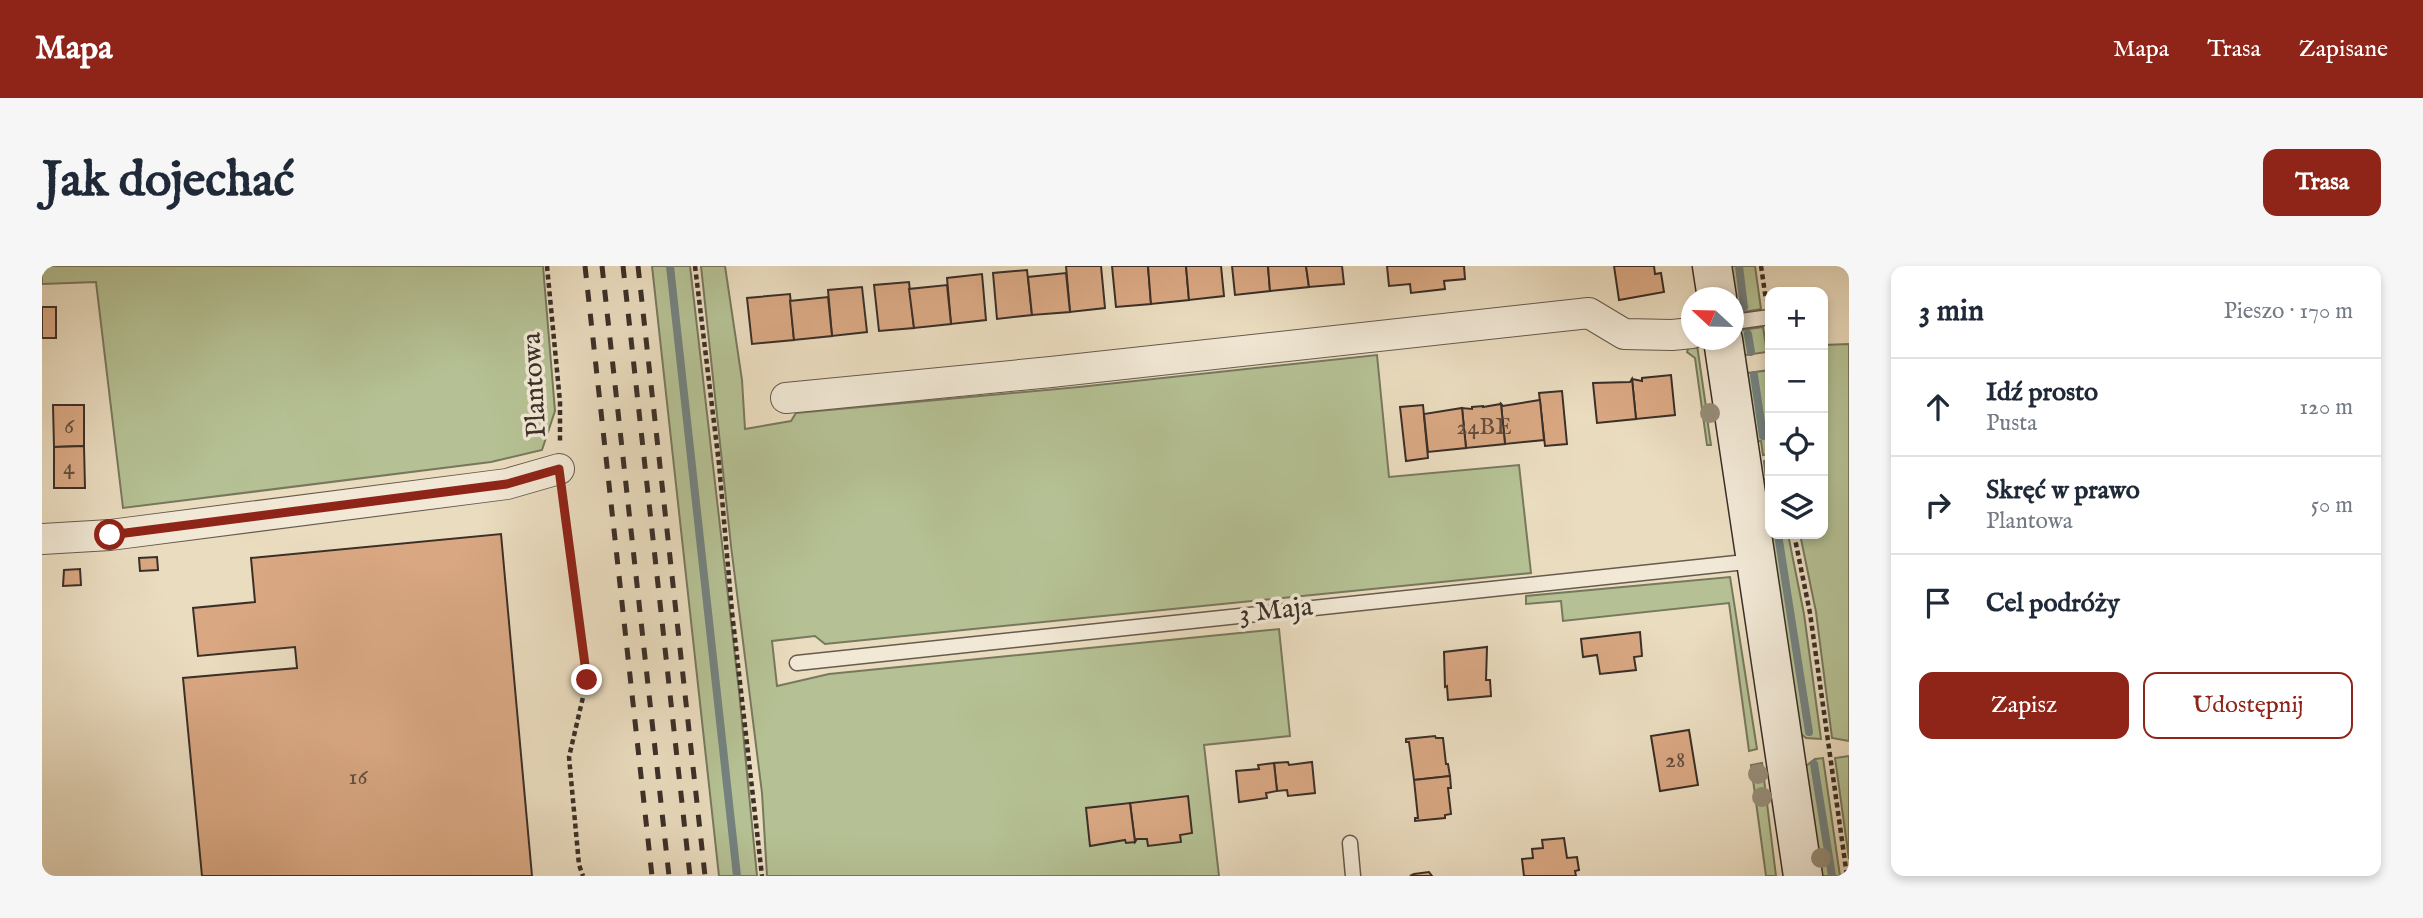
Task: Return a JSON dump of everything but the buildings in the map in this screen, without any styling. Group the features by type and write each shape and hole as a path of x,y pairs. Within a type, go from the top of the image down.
{"street":[{"path":"1712,266 1715,287"},
{"path":"786,398 1589,313 1624,334 1681,334"},
{"path":"1724,350 1803,876"},
{"path":"42,539 124,533 507,484 559,469"}],"lane":[{"path":"1744,320 1765,318"},
{"name":"3 Maja","path":"797,663 1755,561"},
{"path":"1350,843 1353,876"}],"path":[{"name":"Plantowa","path":"547,266 560,402 559,469 587,680 569,757 579,864 583,876"},
{"path":"695,266 719,464 732,612 762,876"},
{"path":"1795,539 1810,613 1846,876"}],"green space":[{"path":"42,266 543,266 555,411 542,450 491,462 123,508 96,282 42,284"},
{"path":"652,266 690,266 739,691 757,876 719,876"},
{"path":"701,266 725,266 742,380 745,429 791,421 796,413 1079,387 1377,355 1389,477 1519,465 1531,573 825,644 815,636 772,641 777,686 829,674 1279,629 1290,736 1204,745 1219,876 767,876 762,793 731,546"},
{"path":"1726,266 1755,266 1761,309 1744,312 1744,287 1731,287"},
{"path":"1763,327 1765,352 1746,355 1738,350 1744,350 1744,330"},
{"path":"1849,344 1849,741 1832,738 1816,612 1801,539 1828,539 1828,345"},
{"path":"1698,350 1706,407 1712,406 1714,416 1707,418 1711,445 1707,445 1695,358 1687,352"},
{"path":"1765,371 1765,455 1761,441 1752,442 1743,380 1748,373"},
{"path":"1765,479 1765,522 1758,480"},
{"path":"1768,539 1789,539 1804,614 1821,739 1806,738 1800,733"},
{"path":"1730,577 1757,749 1749,751 1729,603 1563,621 1561,601 1526,604 1526,596"},
{"path":"1849,756 1849,859 1835,758"},
{"path":"1823,758 1840,876 1817,876 1806,766 1815,759"},
{"path":"1762,763 1776,876 1766,876 1751,765"}],"waterway":[{"path":"670,266 737,876"},
{"path":"1739,266 1742,287"},
{"path":"1748,334 1751,352"},
{"path":"1754,375 1763,436"},
{"path":"1779,539 1809,732"},
{"path":"1814,764 1832,876"}],"railway":[{"path":"585,266 652,876"},
{"path":"602,266 669,876"},
{"path":"623,266 690,876"},
{"path":"638,266 705,876"}],"route":[{"path":"110,535 507,484 559,469 587,680"}]}
